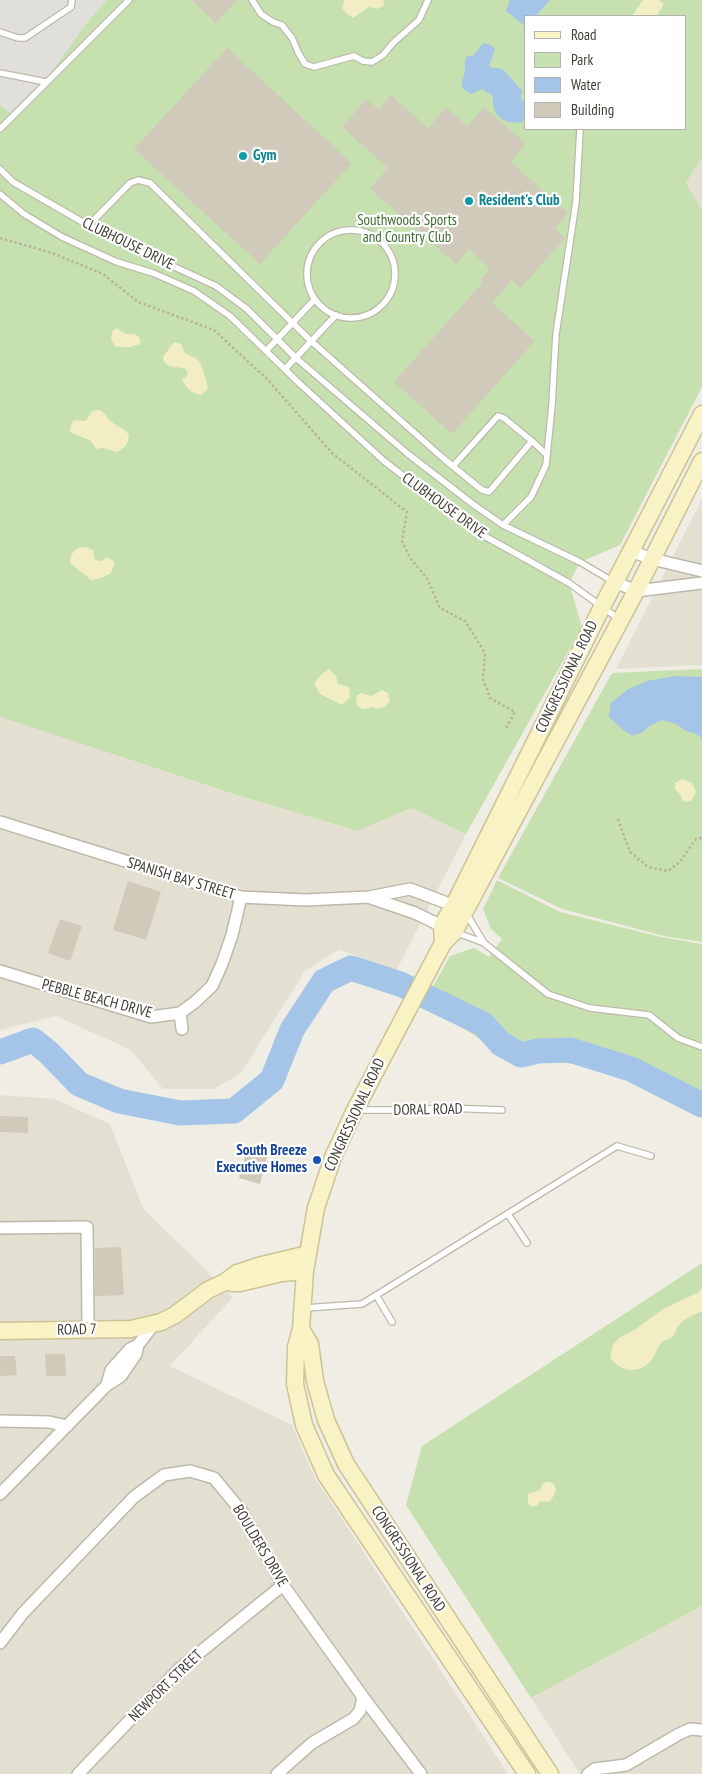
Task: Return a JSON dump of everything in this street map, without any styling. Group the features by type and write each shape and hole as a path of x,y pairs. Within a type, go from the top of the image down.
{"main road":[{"name":"CONGRESSIONAL ROAD","path":"460,908 602,607 702,414"},
{"path":"636,591 702,461"},
{"name":"CONGRESSIONAL ROAD","path":"527,1774 326,1475 304,1425 295,1384 296,1347 301,1329 305,1271 316,1208 333,1157 355,1110 432,966 446,933 563,728 636,591"},
{"name":"ROAD 7","path":"0,1331 131,1329 154,1324 175,1315 208,1290 225,1282 237,1273 308,1254"},
{"name":"ROAD 7","path":"225,1282 240,1283 282,1273 305,1271"},
{"name":"ROAD 7","path":"0,1322 129,1320 154,1324"},
{"name":"CONGRESSIONAL ROAD","path":"301,1329 310,1344 315,1381 326,1420 346,1464 550,1774"},
{"path":"314,1448 335,1440"}],"street":[{"path":"631,551 652,559 702,571"},
{"path":"615,582 636,591 702,583"},
{"name":"SPANISH BAY STREET","path":"0,822 241,898 304,900 369,897 410,889 460,908"},
{"name":"SPANISH BAY STREET","path":"369,897 446,933"},
{"path":"182,1029 180,1013 212,986 222,964 232,935 241,898"},
{"name":"PEBBLE BEACH DRIVE","path":"0,971 151,1017 180,1013"},
{"path":"0,1228 87,1227 88,1320"},
{"path":"0,1494 107,1385 121,1376 136,1354 138,1345 154,1324"},
{"path":"0,1421 49,1422 67,1426"},
{"name":"BOULDERS DRIVE","path":"0,1642 23,1613 134,1497 164,1475 190,1471 214,1478 242,1512 283,1585 421,1774"},
{"name":"NEWPORT STREET","path":"78,1774 178,1670 283,1585"},
{"path":"276,1774 312,1743 353,1719 360,1711 363,1697"},
{"path":"588,1774 595,1769 623,1769 679,1734 690,1729 702,1730"}],"lane":[{"path":"0,32 18,38 25,38 71,7 72,0"},
{"path":"0,129 129,0"},
{"path":"252,0 261,14 273,22 282,25 292,38 305,64 314,67 354,56 363,61 372,62 419,20 428,0"},
{"path":"0,73 46,82"},
{"path":"503,525 531,497 546,465 556,334 576,202 580,130"},
{"name":"CLUBHOUSE DRIVE","path":"0,170 13,182 88,226 135,250 216,286 248,309 296,358 408,454 474,505 503,525 580,562 615,582"},
{"path":"88,226 130,183 138,180 150,183 311,341 482,490 489,492 532,441"},
{"name":"CLUBHOUSE DRIVE","path":"0,194 24,214 62,237 117,262 153,273 194,291 230,316 384,461 441,505 479,533 569,583 620,619"},
{"path":"348,230 364,232 379,240 390,253 395,268 394,285 382,306 368,315 352,318 336,315 324,308 315,299 311,292 308,276 310,259 318,245 332,235 348,230"},
{"path":"267,350 315,299"},
{"path":"285,369 336,315"},
{"path":"453,466 498,416 504,418 547,455"},
{"path":"460,908 486,944 548,994 590,1008 649,1015 678,1038 702,1047"},
{"path":"446,933 486,944"},
{"name":"DORAL ROAD","path":"355,1110 446,1108 502,1110"},
{"path":"303,1308 362,1304 617,1146 651,1156"},
{"path":"508,1214 527,1243"},
{"path":"376,1295 392,1322"}],"path":[{"path":"0,238 52,253 103,274 138,302 214,330 268,380 332,453 407,512 402,541 410,558 427,578 440,608 465,622 485,653 483,679 490,698 515,712 505,730"},
{"path":"618,819 630,852 648,868 668,871 680,862 696,839 702,838"}],"shaded area":[{"path":"0,0 107,0 89,20 36,93 15,117 0,105"},
{"path":"702,158 702,210 686,183"},
{"path":"702,499 702,665 616,669"},
{"path":"0,717 237,795 358,831 411,808 466,834 396,971 339,949 305,971 241,1073 214,1089 163,1089 131,1050 56,1016 0,1030"},
{"path":"0,1095 54,1099 110,1124 143,1208 233,1297 170,1366 292,1425 314,1476 508,1774 0,1774"},
{"path":"702,1606 702,1774 580,1774 531,1698"}],"green space":[{"name":"Southwoods Sports and Country Club","path":"0,0 702,0 702,158 686,183 702,210 702,387 620,545 580,562 569,583 582,627 466,834 411,808 358,831 237,795 0,717"},
{"path":"702,669 702,942 664,936 562,909 498,878 612,673"},
{"path":"497,880 560,912 661,937 702,944 702,1117 652,1094 615,1073 575,1064 543,1061 519,1064 424,1003 450,956 474,948 489,957 502,939 491,929 483,909"},
{"path":"702,1263 702,1606 531,1698 406,1505 422,1446"}],"sand":[{"path":"345,0 383,0 384,5 377,9 369,7 353,18 342,8"},
{"path":"643,0 659,0 664,4 658,15 633,15"},
{"path":"116,328 126,334 135,334 140,338 140,344 130,347 116,347 111,340 112,332"},
{"path":"174,342 181,344 185,353 199,361 208,388 202,395 193,392 182,380 188,375 186,369 166,364 164,361 163,357"},
{"path":"99,410 129,435 126,445 117,452 103,448 96,449 91,441 70,432 74,420 86,421 92,411"},
{"path":"85,547 93,550 95,560 101,561 107,557 115,562 111,573 102,578 91,580 70,563 71,555 77,548"},
{"path":"329,669 336,676 338,684 349,687 350,697 342,705 320,694 314,683"},
{"path":"382,690 388,693 390,701 384,707 380,709 371,707 364,709 356,705 357,695 362,693 371,696"},
{"path":"682,779 692,783 696,792 692,800 687,802 683,801 675,789 675,783"},
{"path":"702,1288 702,1311 681,1323 672,1337 660,1344 654,1356 643,1367 632,1370 626,1369 620,1367 610,1358 613,1345 619,1338 636,1329 663,1309 697,1293"},
{"path":"550,1482 554,1484 556,1489 554,1496 549,1502 540,1501 537,1506 530,1506 528,1494 540,1490 543,1484"}],"water":[{"path":"510,0 550,0 537,15 524,15 524,25 506,11"},
{"path":"483,43 491,45 495,49 489,66 503,70 522,90 521,99 524,102 524,119 522,122 509,122 500,117 494,108 493,96 482,89 471,94 463,89 461,83 464,76 466,57 474,55"},
{"path":"675,676 702,677 702,738 676,724 662,720 649,726 643,732 632,736 609,717 611,703 628,689 647,681"}],"building":[{"path":"191,0 237,0 216,23"},
{"name":"Gym","path":"227,48 352,163 260,264 134,149"},
{"name":"Resident's Club","path":"391,95 428,128 446,107 467,126 484,107 526,144 511,162 568,213 555,229 565,238 521,288 512,280 492,303 535,341 452,434 394,382 483,282 480,280 490,269 469,249 456,264 370,189 388,168 342,127 366,99 379,109"},
{"path":"128,881 161,892 146,940 113,930"},
{"path":"60,919 82,926 70,961 48,953"},
{"path":"0,1116 28,1117 28,1133 0,1132"},
{"path":"247,1149 268,1154 260,1184 239,1178"},
{"path":"121,1247 124,1295 95,1296 95,1248"},
{"path":"45,1354 65,1354 66,1376 46,1376"},
{"path":"0,1356 15,1356 17,1375 0,1376"}],"waterway":[{"path":"0,1052 33,1040 48,1052 79,1084 119,1101 180,1113 234,1111 272,1080 292,1030 324,981 351,968 400,984 483,1024 501,1044 521,1055 538,1051 570,1050 631,1069 702,1105"}],"place":[{"name":"Gym","path":"243,156"},
{"name":"Resident's Club","path":"469,201"},
{"name":"South Breeze Executive Homes","path":"317,1160"}]}
